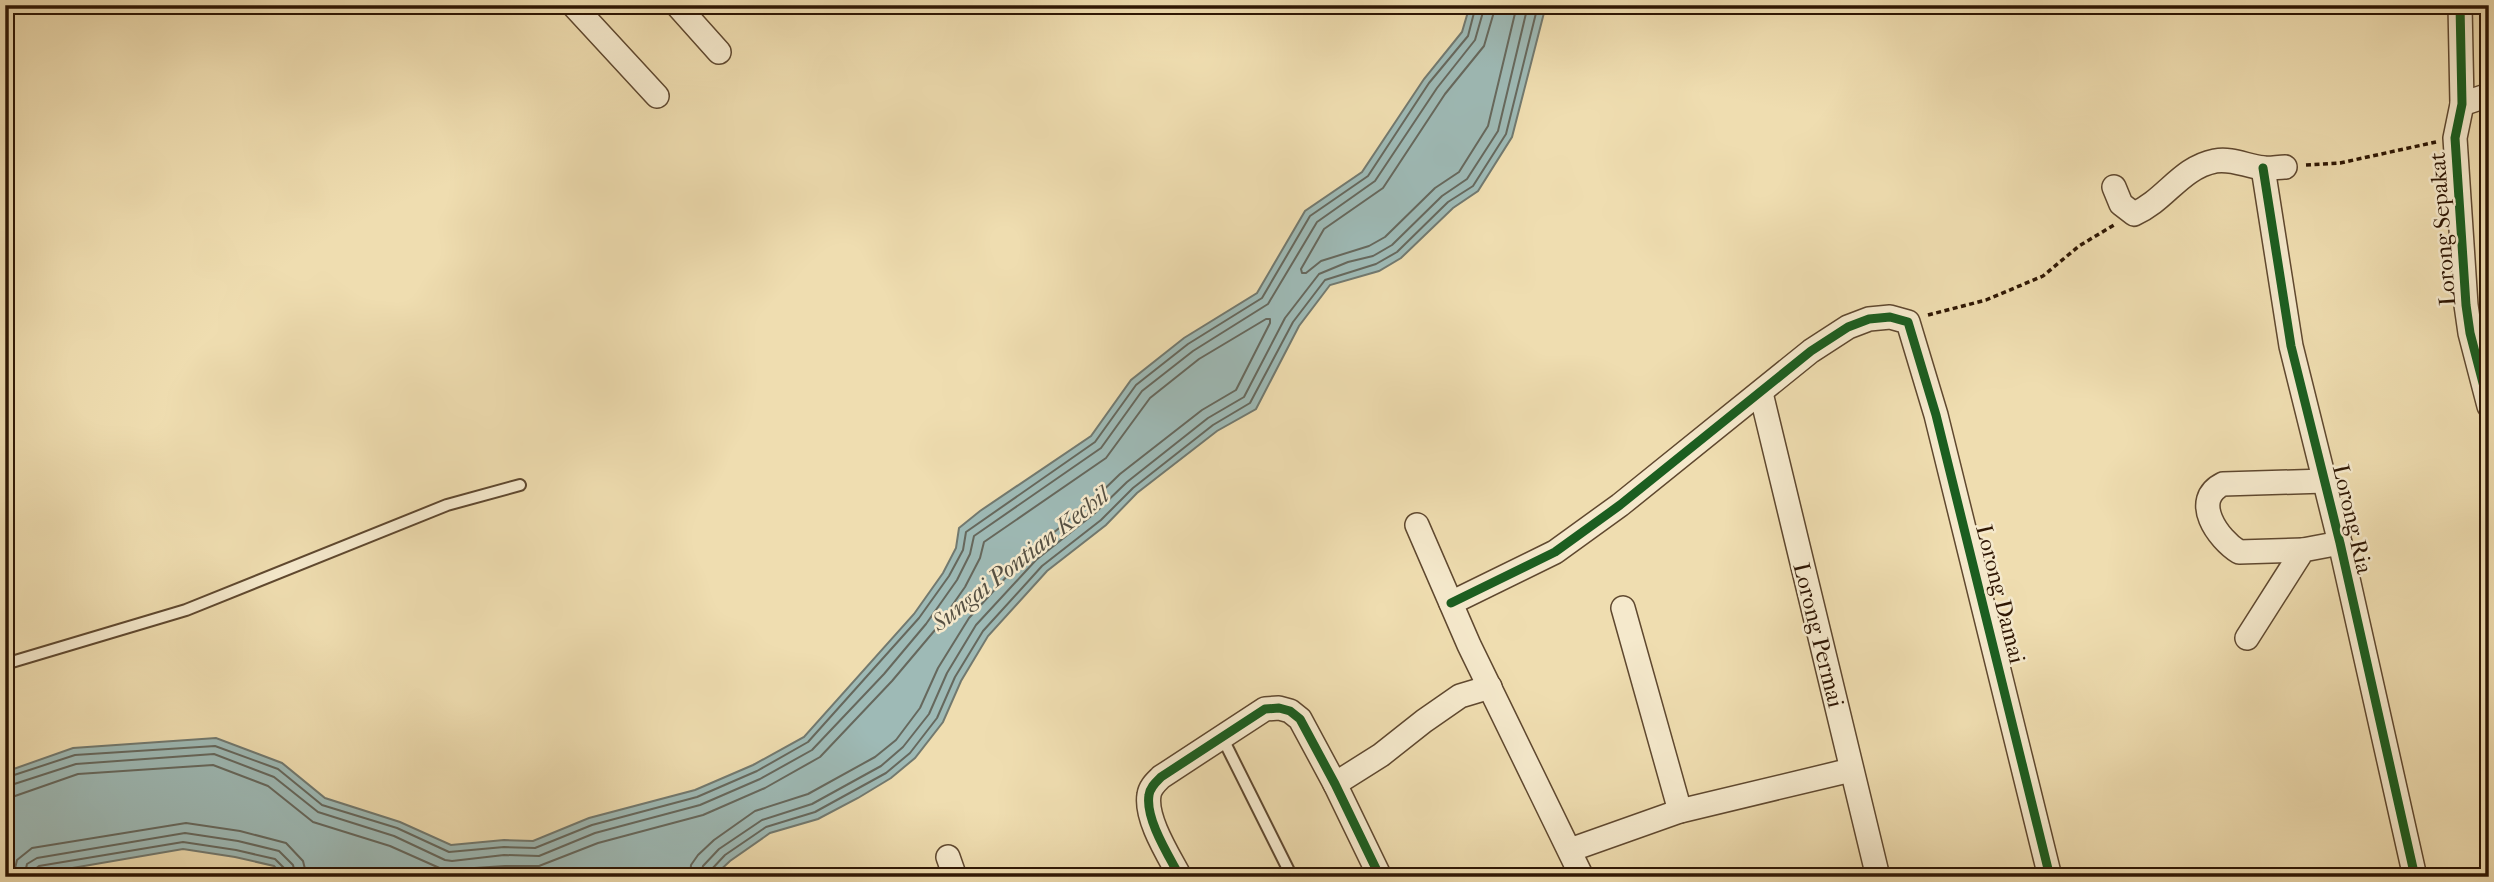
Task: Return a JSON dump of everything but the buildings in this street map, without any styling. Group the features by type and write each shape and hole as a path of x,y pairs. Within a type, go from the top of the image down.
{"street":[{"path":"573,5 657,96"},
{"path":"677,5 719,52"},
{"name":"Lorong Sepakat","path":"2460,5 2462,104 2455,138 2466,305 2470,333 2489,406"},
{"path":"2462,104 2489,95"},
{"path":"2114,187 2121,204 2134,214 2151,207 2178,179 2199,166 2232,160 2274,167"},
{"name":"Lorong Ria","path":"2274,167 2291,345 2340,543 2414,877"},
{"path":"1451,603 1555,552 1620,505 1811,351 1848,327 1869,318 1890,317 1908,322"},
{"name":"Lorong Damai","path":"1908,322 1936,415 2050,877"},
{"name":"Lorong Permai","path":"1760,393 1878,877"},
{"path":"2325,481 2223,484 2217,487 2210,497 2208,513 2214,528 2239,552 2303,550 2340,543"},
{"path":"1417,525 1490,687 1582,877"},
{"path":"2248,638 2303,550"},
{"path":"1623,608 1680,811"},
{"path":"1335,784 1381,755 1460,696 1490,687"},
{"path":"1180,877 1155,827 1149,796 1152,786 1161,777 1265,709 1279,708 1290,711 1300,719 1380,877"},
{"path":"1570,850 1680,811 1851,770"}],"lane":[{"path":"5,664 186,610 447,505 520,485"},
{"path":"1222,737 1292,877"}],"path":[{"path":"2274,167 2340,163 2455,138"},
{"path":"1908,322 1931,313 1986,300 2043,276 2079,246 2134,214"}],"water":[{"name":"Sungai Pontian Kechil","path":"1470,5 1546,5 1512,137 1478,191 1453,208 1401,258 1379,271 1330,285 1299,326 1256,409 1217,431 1137,493 1106,525 1047,571 988,636 961,681 943,722 915,758 891,778 858,798 818,819 770,833 730,861 713,877 283,877 274,866 183,849 20,877 5,877 5,772 73,748 216,738 282,763 325,798 400,822 451,845 504,840 533,841 589,818 695,790 753,765 804,737 914,614 943,573 956,548 959,528 1091,436 1131,380 1184,338 1257,293 1305,211 1362,172 1424,79 1462,32"}],"cycle path":[{"path":"2460,5 2462,104 2455,138 2466,305 2470,333 2489,406"},
{"path":"2263,168 2291,346 2340,543 2415,877"},
{"path":"1451,603 1555,552 1620,505 1811,351 1848,327 1869,319 1890,317 1908,322 1936,415 2050,877"},
{"path":"1180,877 1151,815 1149,795 1152,787 1161,777 1265,709 1279,708 1290,711 1300,719 1380,877"}]}
